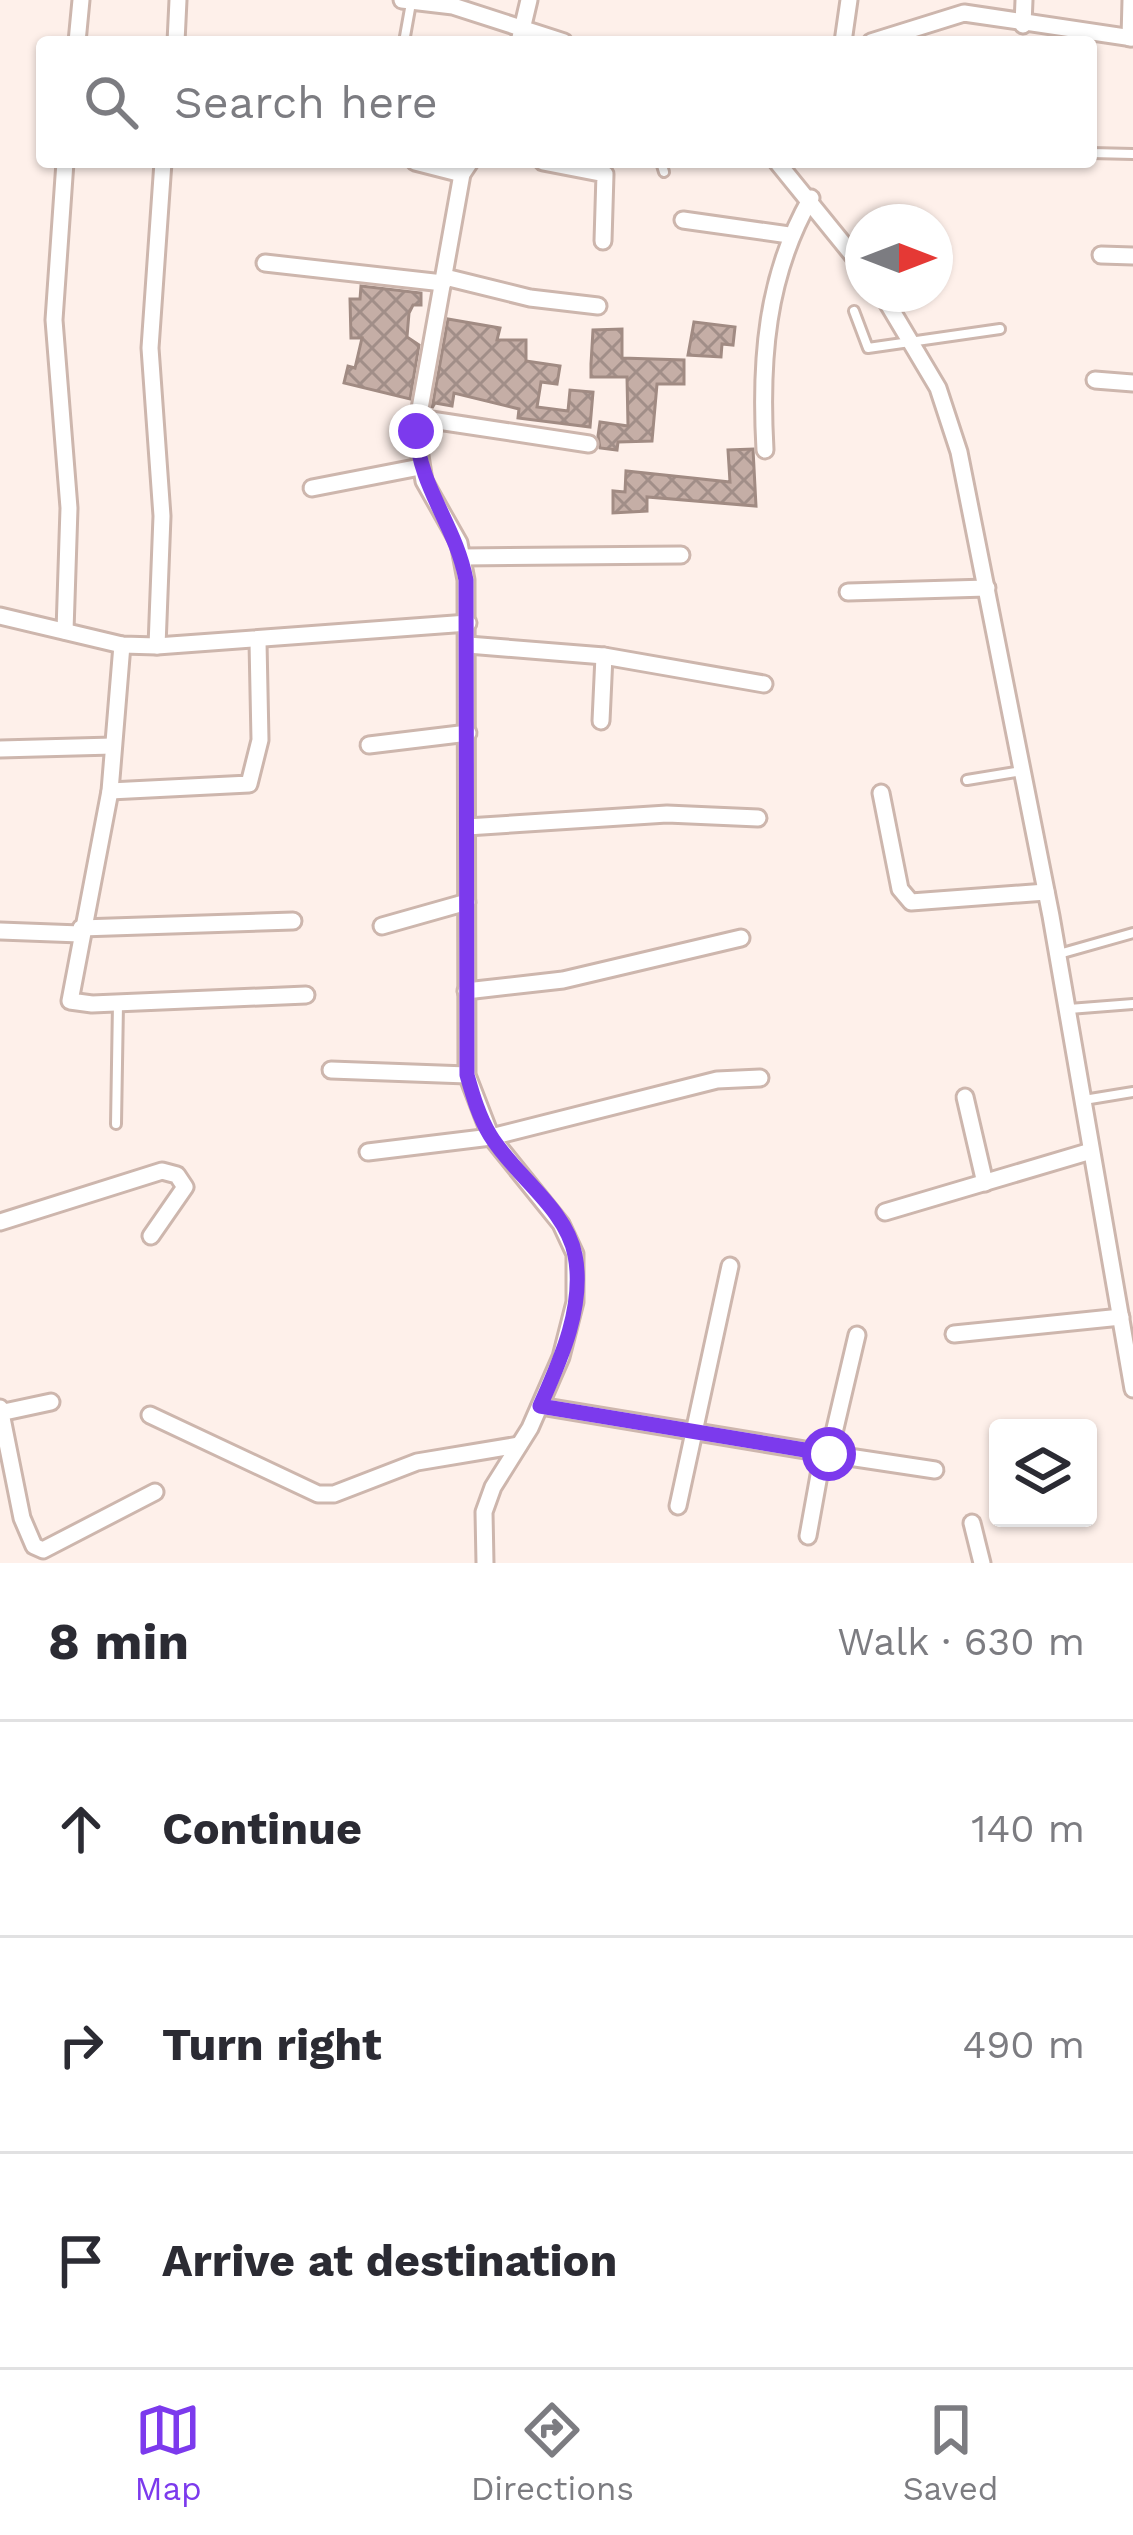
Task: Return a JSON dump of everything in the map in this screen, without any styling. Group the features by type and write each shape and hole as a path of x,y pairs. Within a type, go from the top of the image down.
{"street":[{"path":"78,36 81,0"},
{"path":"176,36 178,0"},
{"path":"402,0 454,3 522,34 529,0"},
{"path":"844,36 849,0"},
{"path":"1023,25 1024,0"},
{"path":"894,36 964,13 996,14 1023,25 1131,38 1131,0"},
{"path":"65,168 54,320 69,508 65,631"},
{"path":"157,646 162,516 150,348 164,168"},
{"path":"466,168 418,418 420,467 462,557 468,622 467,1075 491,1137 561,1224 575,1254 575,1302 561,1357 484,1512 485,1563"},
{"path":"574,168 605,174 603,241"},
{"path":"784,168 845,243"},
{"path":"765,450 766,321 789,235 811,197"},
{"path":"683,220 789,235"},
{"path":"1101,255 1133,256"},
{"path":"265,263 444,280 598,306"},
{"path":"894,312 938,388 959,452 1046,892 1133,1388"},
{"path":"1095,380 1133,383"},
{"path":"418,418 589,444"},
{"path":"312,488 420,467"},
{"path":"462,557 681,555"},
{"path":"848,592 987,589"},
{"path":"0,616 122,645 157,646 258,642 468,622"},
{"path":"110,791 250,784 260,740 258,642"},
{"path":"122,645 110,791 70,1000 118,1003 306,995"},
{"path":"468,646 604,656 764,684"},
{"path":"601,721 604,656"},
{"path":"369,745 468,733"},
{"path":"0,749 113,746"},
{"path":"881,793 900,889 911,902 1046,892"},
{"path":"467,827 646,814 758,818"},
{"path":"382,926 467,902"},
{"path":"0,931 293,921"},
{"path":"466,991 563,980 741,938"},
{"path":"331,1070 467,1075"},
{"path":"368,1152 491,1137 717,1080 760,1078"},
{"path":"965,1097 985,1183"},
{"path":"885,1212 1090,1151"},
{"path":"0,1222 162,1171 177,1175 185,1187 182,1198 151,1236"},
{"path":"678,1506 730,1266"},
{"path":"954,1334 1120,1317"},
{"path":"808,1536 857,1335"},
{"path":"51,1402 0,1410 22,1518 34,1546 43,1550 154,1492"},
{"path":"540,1406 934,1470"},
{"path":"150,1414 318,1494 334,1494 417,1462 519,1445"},
{"path":"972,1523 982,1563"}],"lane":[{"path":"405,36 412,1"},
{"path":"1097,153 1133,154"},
{"path":"854,312 868,348 1000,329"},
{"path":"967,780 1023,770"},
{"path":"1057,954 1133,933"},
{"path":"116,1124 118,1003"},
{"path":"1066,1010 1133,1004"},
{"path":"1082,1101 1133,1092"},
{"path":"1114,1282 1133,1280"}],"building":[{"path":"361,286 421,293 421,305 413,305 409,313 407,337 419,345 410,399 344,383 348,366 355,368 362,338 351,338 350,299 360,299"},
{"path":"448,319 500,328 497,340 526,340 526,361 560,366 557,384 541,382 537,407 568,411 570,390 593,392 590,427 518,418 519,409 454,393 452,406 435,403 432,408"},
{"path":"694,322 735,327 733,345 722,344 721,357 688,355"},
{"path":"622,329 622,358 684,360 684,384 657,384 652,441 618,442 617,450 600,448 598,436 600,422 628,426 627,377 591,377 591,364 593,330"},
{"path":"753,449 756,506 647,497 647,511 613,513 613,491 625,492 626,471 730,482 728,450"}],"route":[{"path":"416,431 424,482 459,543 466,580 467,1075 491,1137 561,1224 575,1254 575,1302 561,1357 540,1406 829,1454"}]}
